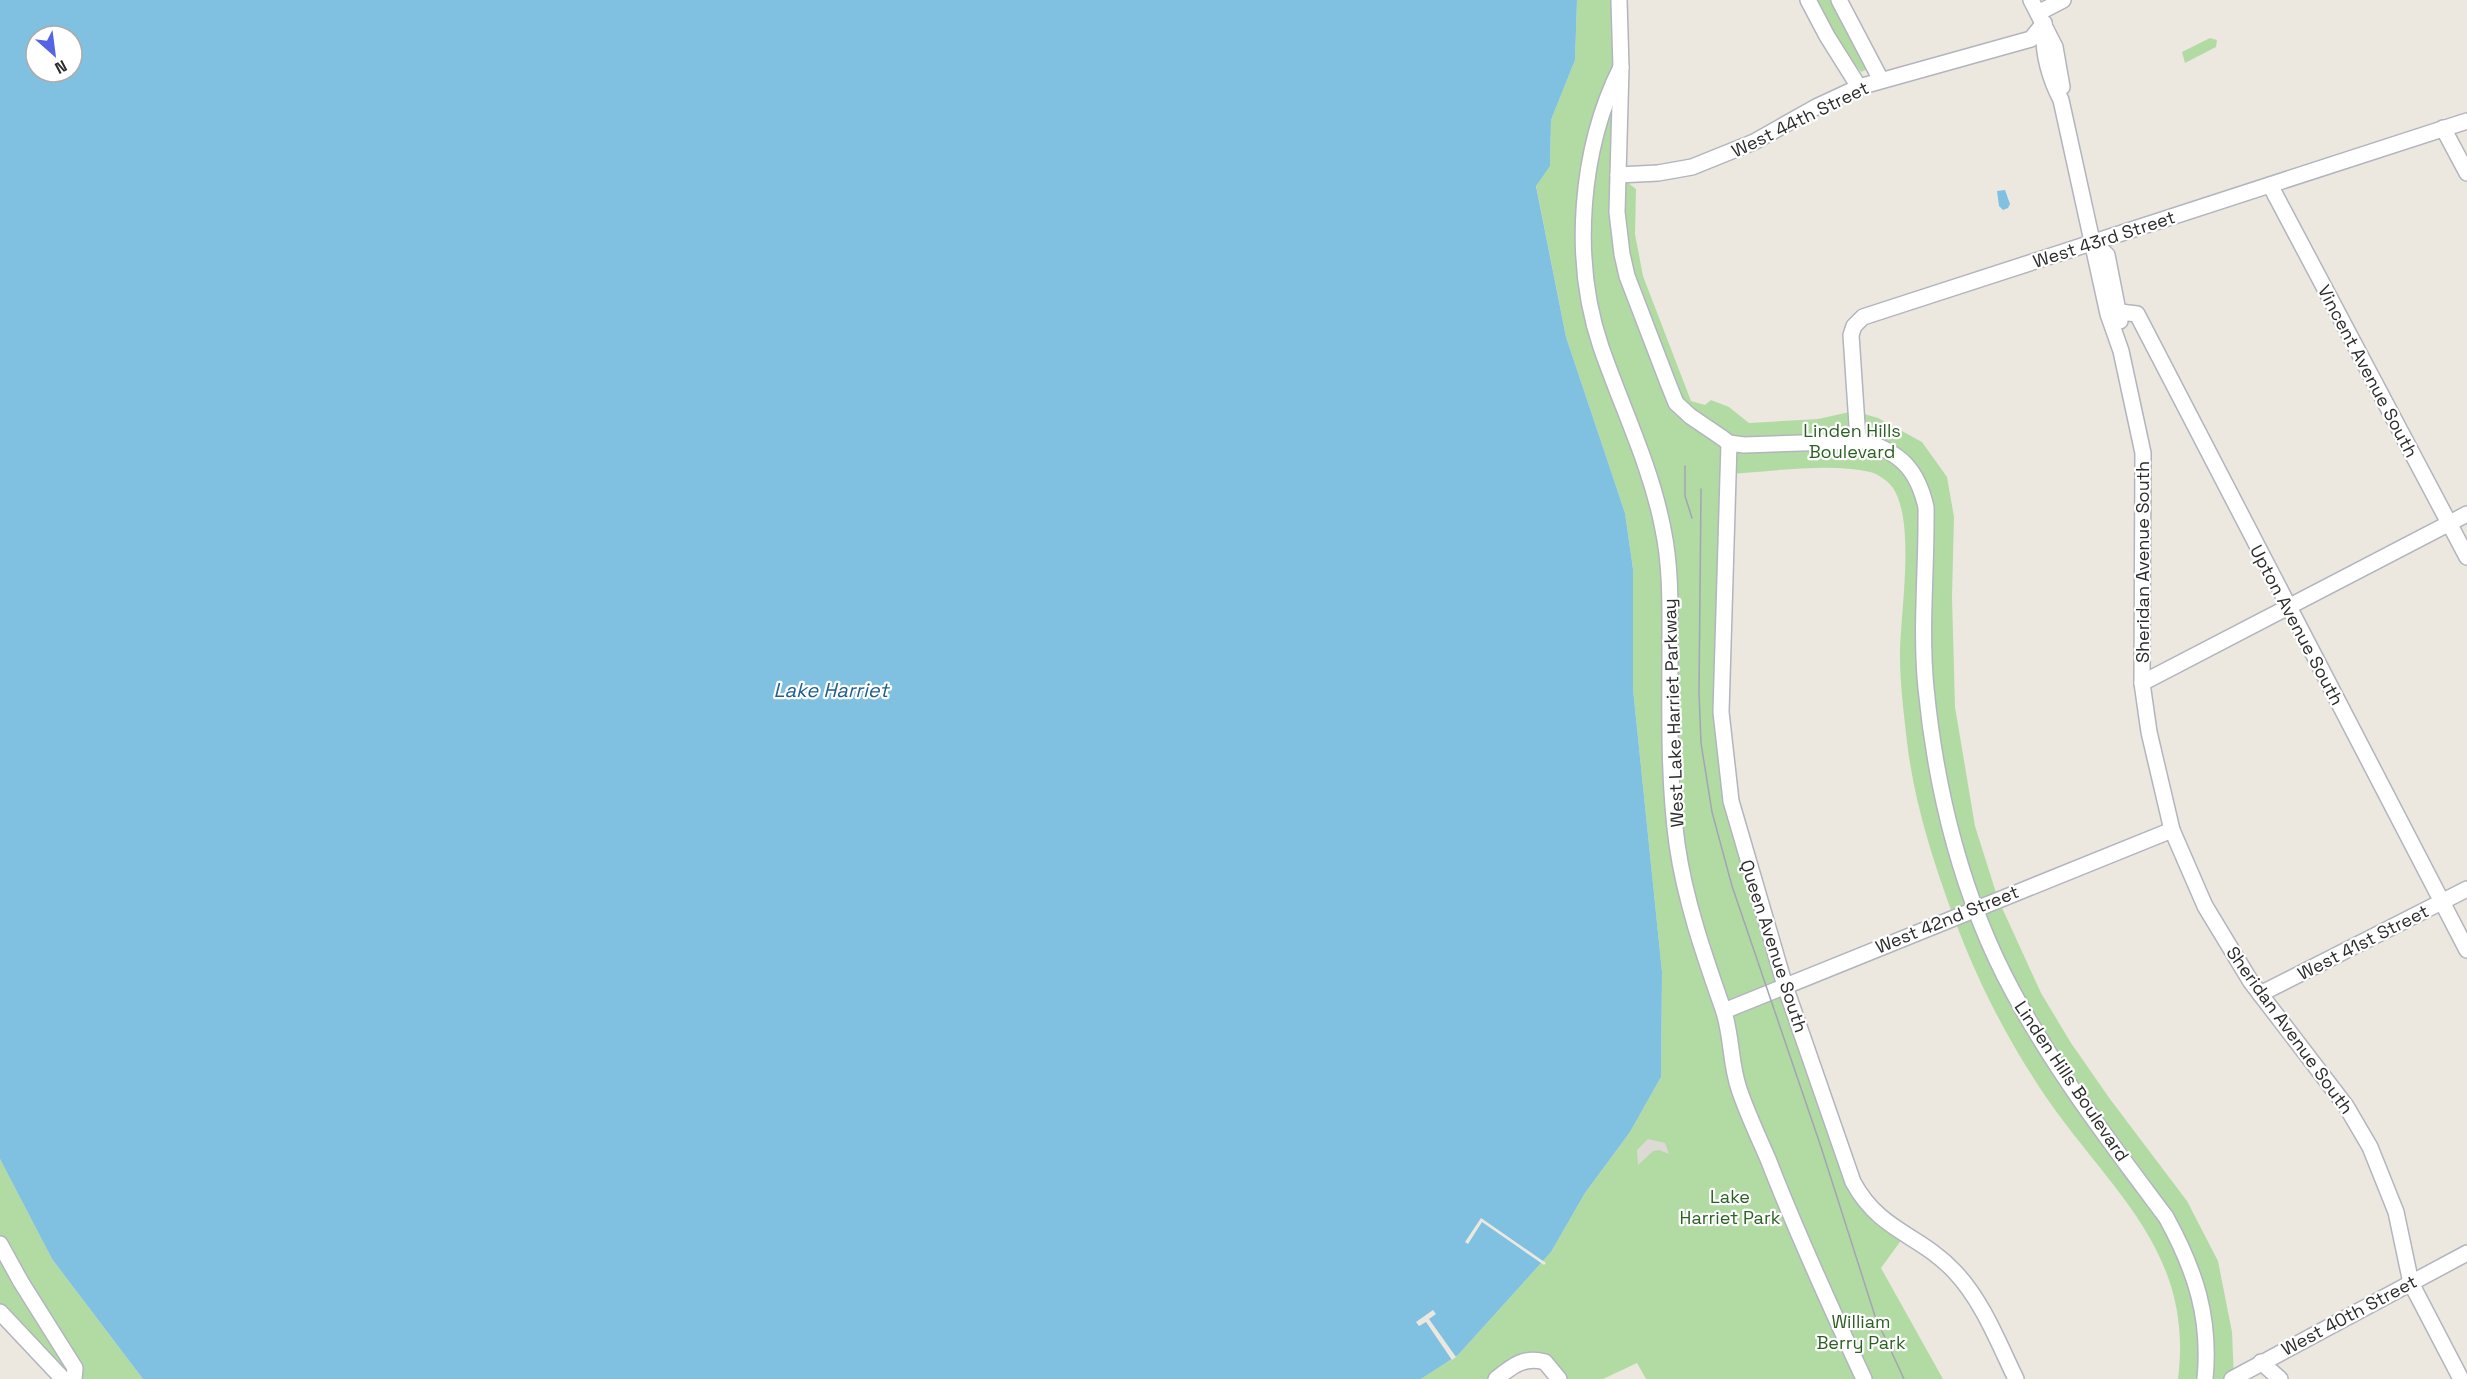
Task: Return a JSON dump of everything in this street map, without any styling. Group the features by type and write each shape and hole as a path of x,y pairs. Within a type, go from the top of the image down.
{"street":[{"name":"West Lake Harriet Parkway","path":"1619,0 1621,67 1617,212 1627,276 1676,403 1690,416 1725,440"},
{"path":"1808,0 1859,87"},
{"path":"1839,0 1881,80"},
{"name":"West 44th Street","path":"1618,175 1658,173 1692,167 1727,155 1859,87 2031,39 2038,12 2063,0"},
{"path":"2038,12 2042,46 2054,86 2061,100 2093,242"},
{"name":"West Lake Harriet Parkway","path":"1621,67 1607,94 1586,181 1583,220 1591,304 1599,343 1646,464 1664,532 1669,570 1672,797 1678,848 1705,962 1724,1011 1734,1070 1743,1100 1802,1246 1864,1379"},
{"name":"West 43rd Street","path":"1858,440 1851,335 1854,326 1863,317 2467,121"},
{"path":"2443,128 2467,173"},
{"name":"Vincent Avenue South","path":"2270,185 2467,557"},
{"name":"Sheridan Avenue South","path":"2093,242 2107,255 2120,312 2121,351"},
{"name":"Sheridan Avenue South","path":"2093,242 2108,314 2121,351 2143,453 2142,683 2172,830 2205,906 2260,994 2346,1106 2370,1147 2396,1212 2411,1283 2461,1379"},
{"name":"Upton Avenue South","path":"2120,312 2137,314 2467,950"},
{"name":"Linden Hills Boulevard","path":"1725,440 1744,445 1858,440 1883,447 1899,457 1912,471 1922,488 1926,507 1924,580 1926,686 1932,738 1953,836 1976,908 2012,990 2042,1044 2166,1217 2194,1272 2203,1305 2205,1379"},
{"name":"Queen Avenue South","path":"1725,440 1721,701 1724,758 1742,845 1785,986 1853,1182 1862,1198 1889,1226 1931,1251 1954,1271 1973,1294 2016,1379"},
{"path":"2142,683 2467,514"},
{"name":"West 42nd Street","path":"1724,1011 2172,830"},
{"name":"West 41st Street","path":"2260,994 2467,889"},
{"path":"0,1244 75,1368 74,1379"},
{"name":"West 40th Street","path":"2232,1379 2467,1253"},
{"path":"0,1312 63,1379"},
{"path":"1496,1379 1519,1362 1529,1359 1545,1362 1559,1379"},
{"path":"2261,1362 2280,1379"}],"green space":[{"name":"Lake Harriet Park","path":"1577,0 1619,0 1618,175 1636,189 1635,234 1643,276 1691,401 1705,405 1711,400 1729,407 1749,423 1818,419 1854,411 1878,418 1922,442 1947,477 1954,517 1952,597 1955,707 1975,826 1998,899 2041,993 2071,1043 2187,1201 2218,1261 2232,1332 2234,1379 2178,1379 2180,1335 2174,1295 2161,1260 2143,1227 2122,1196 2048,1100 2007,1035 1973,966 1932,853 1919,809 1910,764 1900,668 1905,545 1900,504 1893,488 1876,474 1854,469 1818,468 1728,474 1722,668 1731,801 1853,1182 1905,1235 1881,1268 1943,1379 1646,1379 1637,1363 1603,1379 1559,1379 1545,1362 1496,1379 1421,1379 1458,1355 1551,1252 1585,1193 1630,1132 1661,1077 1662,972 1633,689 1633,569 1625,513 1566,337 1536,185 1550,166 1551,120 1575,60"},
{"path":"1815,0 1831,0 1870,68 1861,72 1841,47"},
{"path":"2210,38 2217,40 2216,47 2185,63 2182,52"},
{"path":"0,1159 52,1259 143,1379 63,1379 0,1312"}],"shaded area":[{"path":"1648,1139 1665,1143 1669,1154 1659,1150 1653,1151 1638,1165 1637,1150"}],"water":[{"name":"Lake Harriet","path":"0,0 1577,0 1575,60 1551,120 1550,166 1536,186 1566,337 1625,513 1633,569 1633,689 1662,972 1661,1077 1630,1132 1585,1193 1551,1252 1458,1355 1421,1379 143,1379 52,1259 0,1159"},
{"path":"2005,190 2010,204 2003,210 1999,206 1997,191"}],"pier":[{"path":"1481,1218 1546,1263 1544,1265 1482,1222 1468,1244 1465,1242"},
{"path":"1433,1310 1436,1314 1429,1319 1456,1357 1452,1360 1426,1322 1419,1326 1416,1322"}],"tram line":[{"path":"1685,466 1685,496 1692,518"},
{"path":"1701,489 1699,693 1701,743 1712,812 1732,886 1821,1147 1875,1316 1904,1379"}],"park label":[{"name":"William Berry Park","path":"1861,1331"}]}
